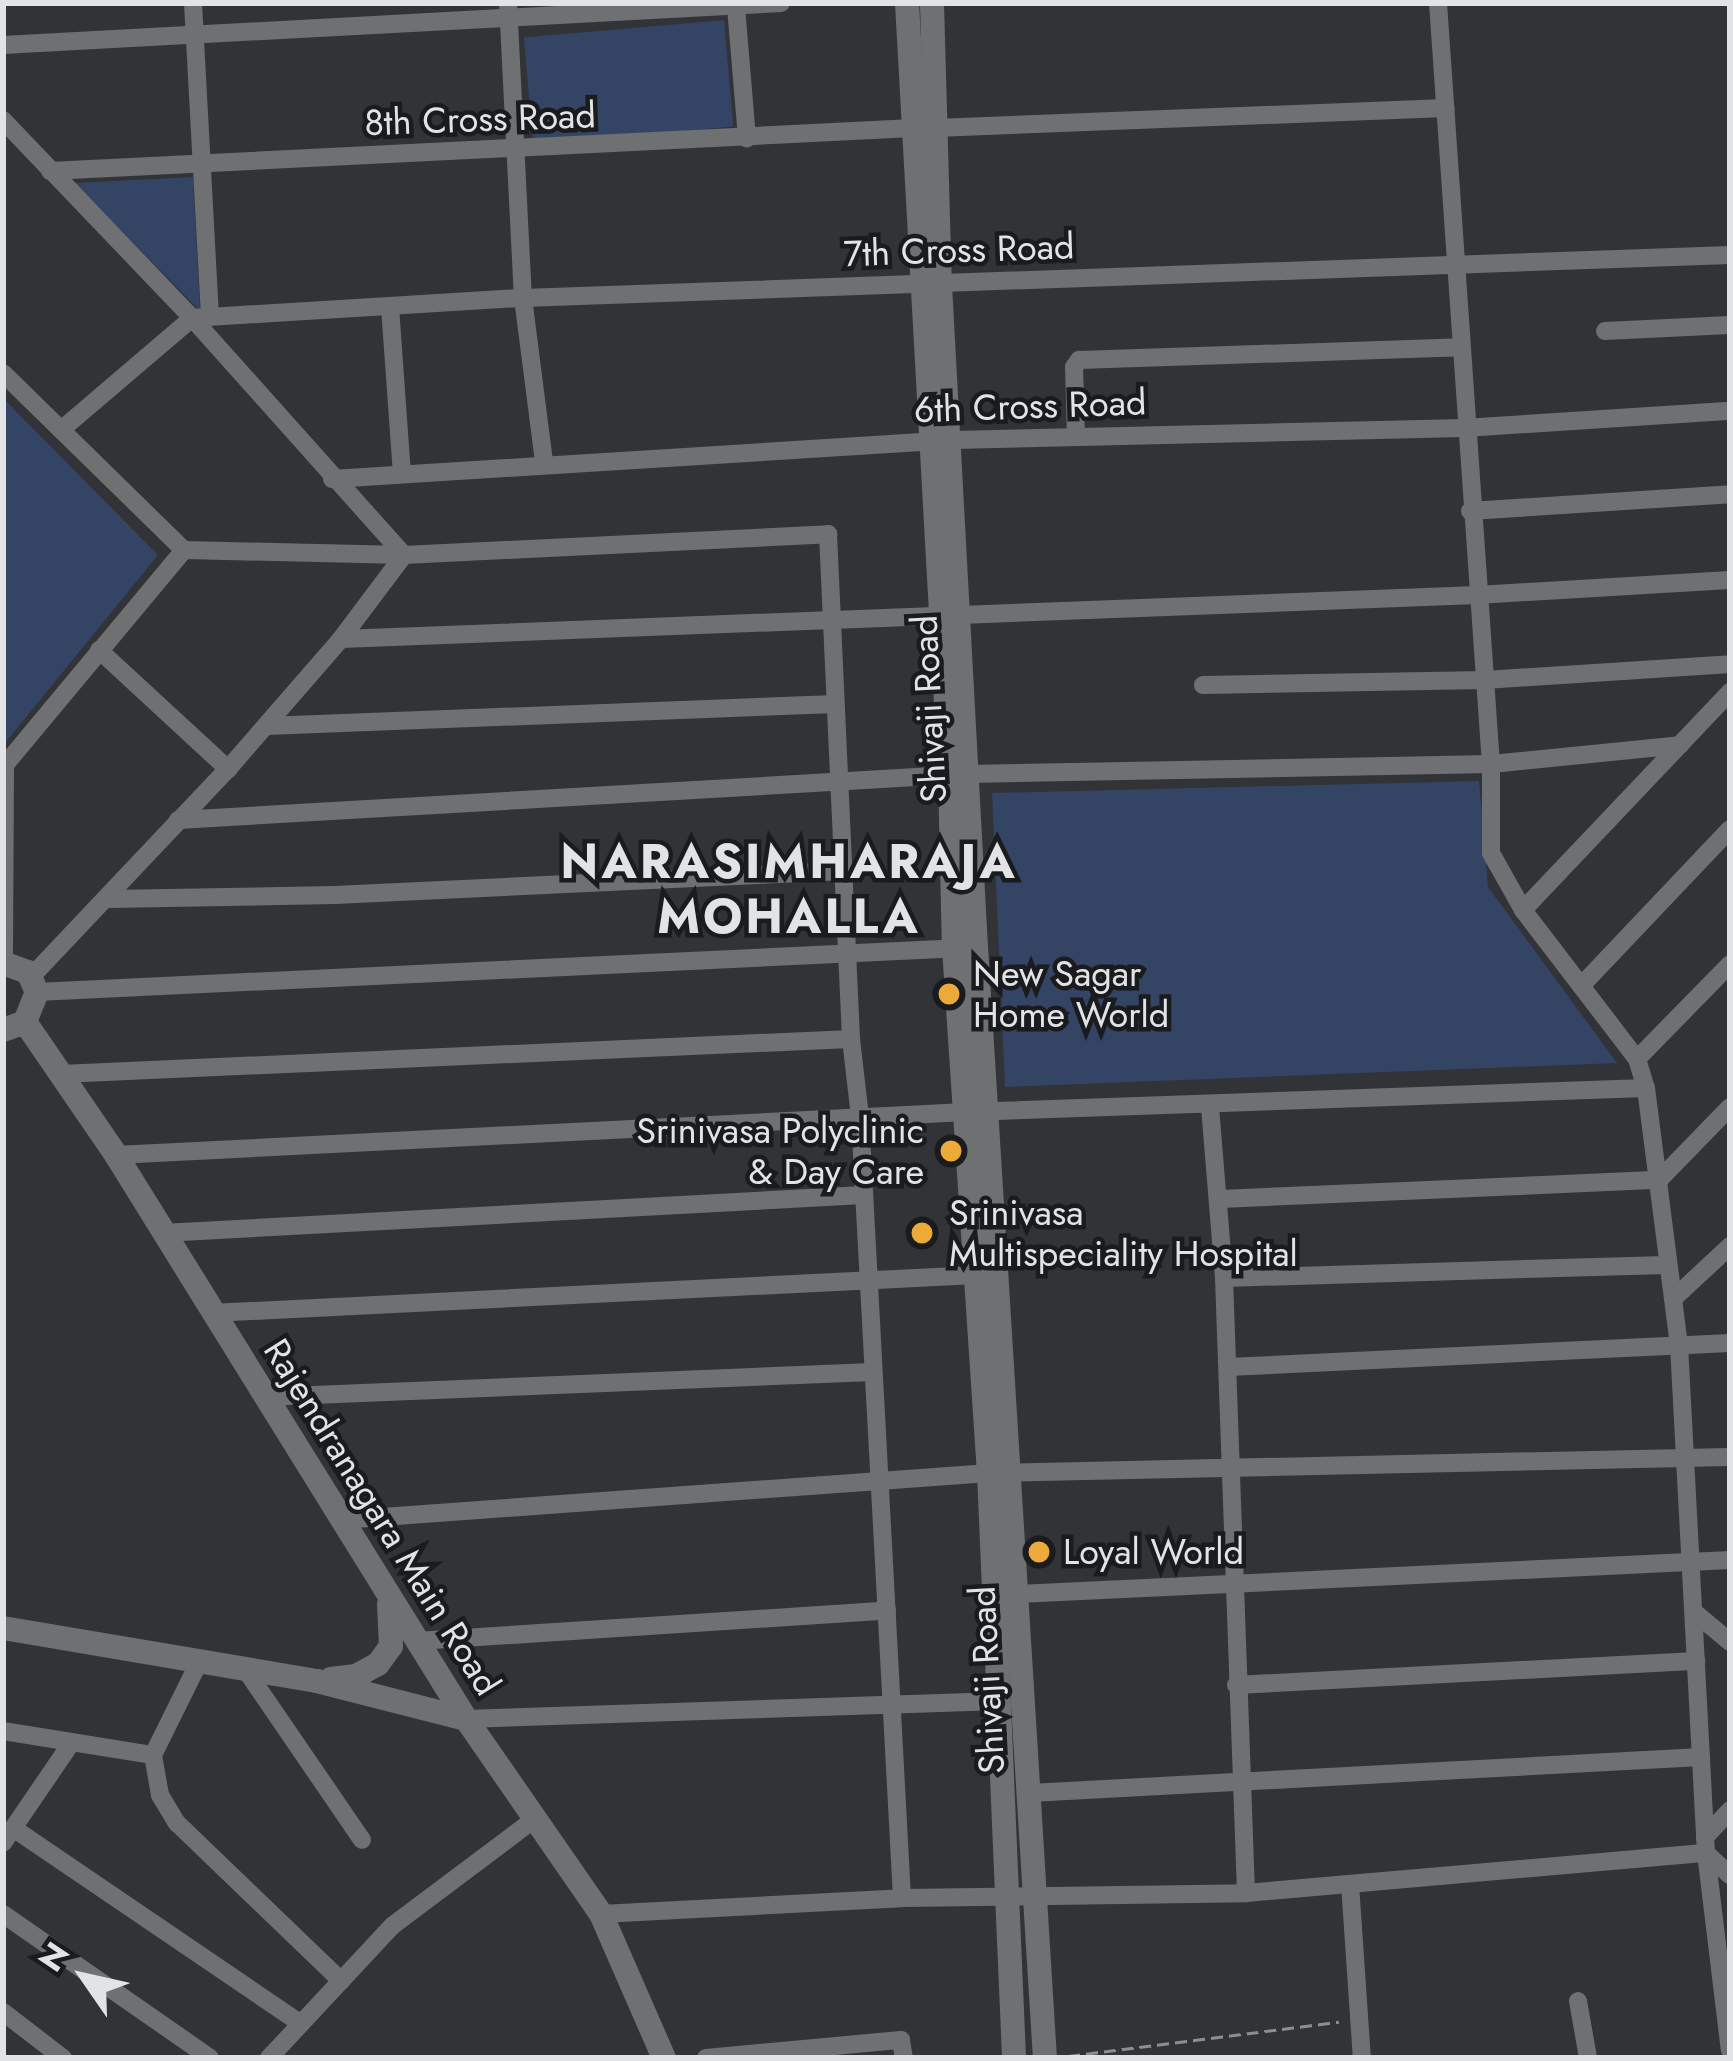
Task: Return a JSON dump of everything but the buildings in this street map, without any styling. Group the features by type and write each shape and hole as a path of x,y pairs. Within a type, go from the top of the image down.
{"street":[{"path":"193,3 201,317"},
{"path":"3,45 195,38 508,12 781,3"},
{"path":"907,3 924,128"},
{"name":"Shivaji Road","path":"932,3 924,128 965,948 1000,1473 1018,1594 1047,2058"},
{"path":"1438,3 1491,764 1491,853 1523,910 1636,1060 1646,1088 1679,1345 1706,1845 1730,2050"},
{"path":"736,7 747,139"},
{"path":"508,12 523,298 544,463"},
{"name":"8th Cross Road","path":"50,172 924,128 1445,108"},
{"path":"3,120 50,172 201,317 332,479 404,555"},
{"name":"7th Cross Road","path":"201,317 523,298 1456,261 1730,255"},
{"path":"390,307 402,474"},
{"path":"61,430 201,317"},
{"path":"1605,331 1730,325"},
{"path":"1076,437 1074,367 1079,360 1461,347"},
{"path":"3,373 184,550 404,555 828,534 850,1040 860,1117 902,1898"},
{"name":"6th Cross Road","path":"332,479 941,441 1464,428 1730,411"},
{"path":"1470,511 1730,494"},
{"path":"34,984 20,966 3,963 4,763 184,550"},
{"path":"14,1026 34,984 266,726 341,639 404,555"},
{"path":"341,639 1477,596 1730,580"},
{"path":"99,650 228,769"},
{"path":"1203,686 1485,680 1730,664"},
{"path":"1523,910 1730,692"},
{"path":"266,726 836,704"},
{"path":"178,820 959,774 1491,764 1680,745"},
{"path":"1581,986 1730,829"},
{"path":"109,899 359,894 844,871"},
{"path":"34,984 965,948"},
{"path":"1636,1060 1730,964"},
{"name":"Rajendranagara Main Road","path":"14,1026 61,1074 116,1155 416,1641 601,1914 664,2058"},
{"path":"61,1074 850,1040"},
{"path":"116,1155 978,1111 1646,1088"},
{"path":"1210,1106 1224,1278 1226,1466 1246,1893"},
{"path":"1220,1199 1659,1180 1730,1107"},
{"path":"978,1111 976,1276 1000,1473 1000,1701 1014,2058"},
{"path":"162,1233 863,1196"},
{"path":"1673,1299 1730,1246"},
{"path":"1224,1278 1666,1265"},
{"path":"212,1313 976,1276"},
{"path":"1228,1367 1730,1343"},
{"path":"264,1397 872,1372"},
{"path":"341,1520 1000,1473 1730,1456"},
{"path":"1018,1594 1730,1560"},
{"path":"317,1681 356,1676 377,1664 391,1646 388,1594"},
{"path":"416,1641 887,1611"},
{"path":"1694,1612 1730,1642"},
{"path":"3,1628 317,1681 466,1719 1000,1701"},
{"path":"200,1660 153,1755 160,1795 177,1823 341,1981"},
{"path":"1236,1685 1696,1661"},
{"path":"244,1669 362,1840"},
{"path":"3,1731 153,1755"},
{"path":"72,1742 8,1835 301,2024"},
{"path":"1030,1793 1701,1757"},
{"path":"601,1914 902,1898 1246,1893 1350,1884 1706,1845 1730,1810"},
{"path":"269,2058 392,1926 536,1818"},
{"path":"1706,1845 1730,1875"},
{"path":"1350,1884 1362,2058"},
{"path":"3,1913 210,2058"},
{"path":"1578,2001 1588,2058"},
{"path":"3,2012 62,2058"},
{"path":"706,2058 901,2040 904,2058"}],"path":[{"path":"1047,2058 1358,2019"}],"shaded area":[{"path":"724,20 733,127 533,144 524,38"},
{"path":"193,177 200,311 75,183"},
{"path":"3,398 158,555 5,743 3,741"},
{"path":"1479,781 1488,887 1617,1063 1005,1087 992,793"}],"place":[{"name":"New Sagar Home World","path":"949,994"},
{"name":"Srinivasa Polyclinic & Day Care","path":"951,1151"},
{"name":"Srinivasa Multispeciality Hospital","path":"922,1233"},
{"name":"Loyal World","path":"1039,1552"}],"district":[{"name":"NARASIMHARAJA MOHALLA","path":"789,888"}]}
